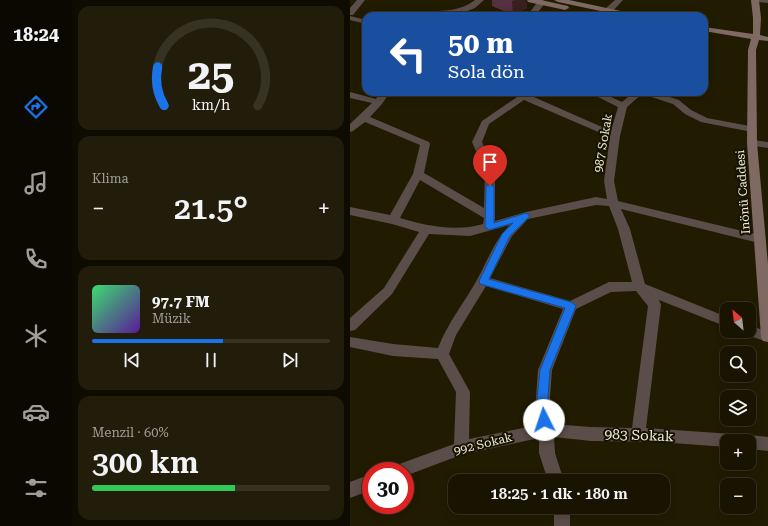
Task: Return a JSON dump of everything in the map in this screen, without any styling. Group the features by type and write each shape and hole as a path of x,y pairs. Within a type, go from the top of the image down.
{"street":[{"path":"350,13 361,0"},
{"path":"462,12 472,7 480,0"},
{"path":"531,0 582,12"},
{"path":"560,0 613,12"},
{"path":"608,11 619,0"},
{"name":"Inönü Caddesi","path":"755,0 758,14 754,40 752,143 768,337"},
{"path":"761,0 768,1"},
{"path":"534,12 542,2"},
{"path":"350,18 362,21"},
{"path":"708,30 754,40 768,46"},
{"path":"708,35 754,40 768,39"},
{"path":"350,95 379,102"},
{"path":"350,129 364,118 383,96"},
{"path":"489,222 490,172 477,142 485,123 524,96 615,136"},
{"name":"987 Sokak","path":"602,96 623,106 615,136 609,181 613,203 624,229 639,286"},
{"path":"623,106 634,96"},
{"path":"657,96 676,102 688,112 704,120 752,130"},
{"path":"364,118 425,144 418,174 393,220"},
{"path":"752,143 768,145"},
{"path":"418,174 489,222"},
{"path":"350,211 393,220 426,230 470,232 489,222 526,216 596,201 613,203 759,239"},
{"path":"461,448 463,392 442,354 450,333 483,281 507,234 526,216"},
{"path":"350,326 388,291 426,230"},
{"path":"483,281 571,306"},
{"path":"638,435 655,305 639,286"},
{"path":"554,474 547,453 546,430 542,410 545,370 571,306 609,287 639,286 720,319"},
{"path":"756,333 768,337"},
{"path":"350,342 393,350 442,354"},
{"name":"983 Sokak","path":"546,430 591,434 638,435 720,440"},
{"name":"992 Sokak","path":"414,466 461,448 546,430"},
{"path":"756,443 768,444"},
{"path":"350,490 362,485"},
{"path":"562,514 562,526"}],"route":[{"path":"490,186 489,227 526,216 507,234 483,281 571,306 545,370 542,410 544,420"}]}
